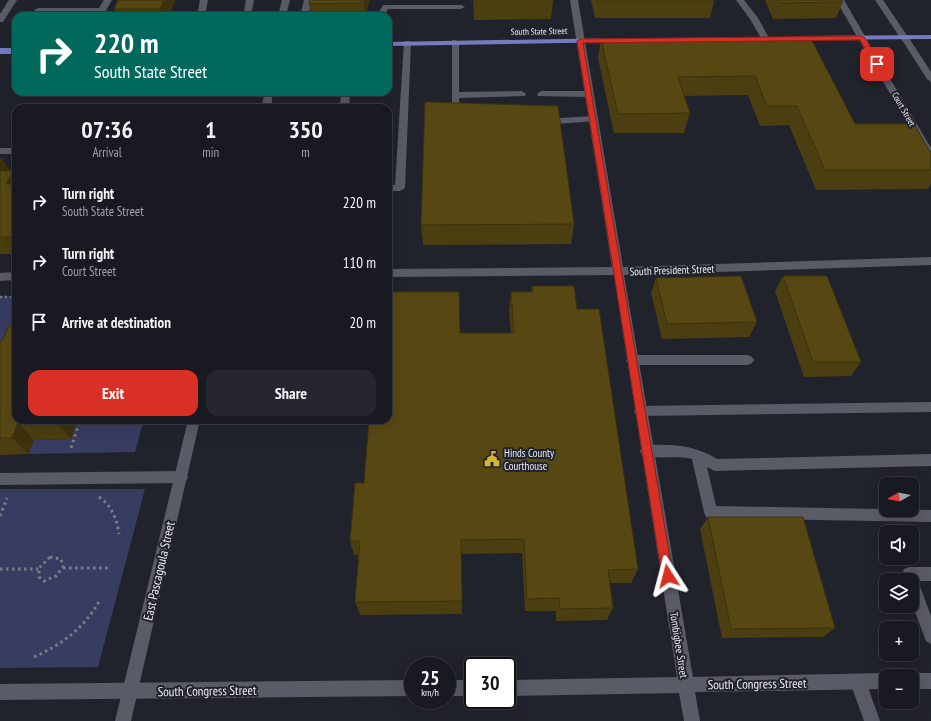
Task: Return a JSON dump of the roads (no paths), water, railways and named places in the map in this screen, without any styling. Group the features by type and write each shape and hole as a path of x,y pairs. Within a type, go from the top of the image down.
{"main road":[{"path":"787,38 931,37"},
{"name":"South State Street","path":"392,44 626,40"},
{"path":"0,51 12,50"}],"street":[{"path":"0,20 13,0"},
{"path":"38,10 102,10 108,0"},
{"path":"202,12 204,0"},
{"path":"248,12 250,0"},
{"path":"283,12 286,0"},
{"path":"305,12 308,0"},
{"name":"Tombigbee Street","path":"574,0 588,94 692,721"},
{"path":"740,0 754,18 765,38"},
{"name":"Court Street","path":"840,0 931,156"},
{"path":"879,0 931,79"},
{"path":"382,12 387,3 461,7"},
{"path":"454,42 455,120 463,120"},
{"path":"392,188 400,188 407,43"},
{"path":"455,95 522,94"},
{"path":"541,94 588,94"},
{"path":"532,122 593,119"},
{"path":"0,151 12,151"},
{"name":"South President Street","path":"392,273 617,271 931,262"},
{"path":"0,277 12,276"},
{"path":"632,360 748,360"},
{"path":"640,411 931,407"},
{"name":"East Pascagoula Street","path":"123,721 193,424"},
{"path":"647,451 679,450 698,455 715,465 931,460"},
{"path":"698,455 711,512 931,516"},
{"path":"0,479 180,477"},
{"path":"919,574 931,574"},
{"path":"919,603 931,636"},
{"path":"919,681 931,680"},
{"name":"South Congress Street","path":"516,688 686,686 879,681"},
{"path":"858,682 872,721"},
{"name":"South Congress Street","path":"0,692 130,692 404,688"}],"place":[{"name":"Hinds County Courthouse","path":"492,459"}]}
